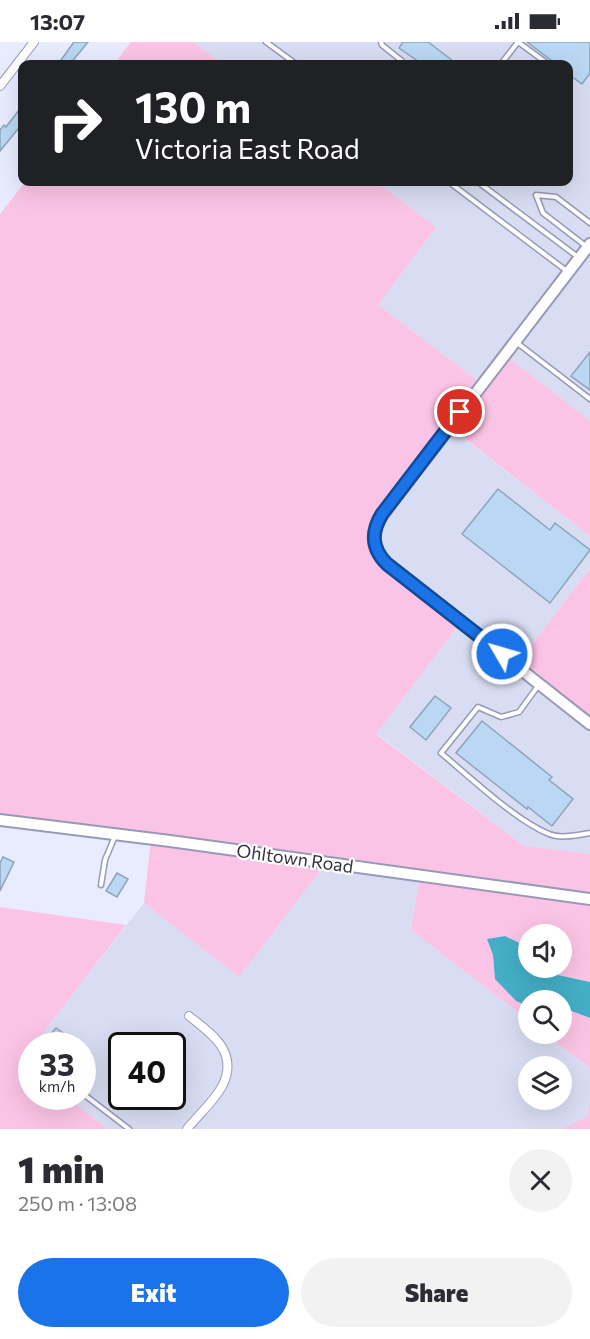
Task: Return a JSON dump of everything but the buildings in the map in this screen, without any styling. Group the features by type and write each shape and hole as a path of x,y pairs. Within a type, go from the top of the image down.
{"street":[{"path":"20,60 34,42"},
{"path":"0,86 18,63"},
{"path":"589,246 382,514 374,530 374,538 378,553 387,564 590,724"},
{"name":"Ohltown Road","path":"0,820 590,899"},
{"path":"187,1129 222,1089 229,1065 223,1048 189,1016"}],"lane":[{"path":"266,42 291,60"},
{"path":"381,42 401,60"},
{"path":"504,60 518,42 543,60"},
{"path":"454,186 568,273"},
{"path":"483,186 579,258"},
{"path":"589,246 543,213 536,195 556,196 590,223"},
{"path":"515,341 590,399"},
{"path":"540,684 519,712 501,717 478,707 441,753 522,818 550,835 569,836 590,833"},
{"path":"101,885 105,860 115,835"},
{"path":"96,1104 129,1129"}],"shaded area":[{"path":"131,42 193,42 218,60 117,60"},
{"path":"193,42 590,42 590,421 505,355 482,384 378,305 436,227 382,186 573,186 573,60 218,60"},
{"path":"22,186 382,186 436,227 378,305 482,384 505,355 590,421 590,536 450,427 376,524 378,553 461,622 376,734 524,846 590,854 590,982 572,978 572,924 518,924 518,942 505,936 487,939 493,955 495,979 518,1002 518,1012 411,930 420,875 327,862 239,977 144,903 151,839 0,820 0,214"},
{"path":"449,427 590,536 590,569 516,665 590,724 590,854 524,846 376,733 461,622 387,564 374,530"},
{"path":"590,569 590,724 516,665"},
{"path":"327,862 420,875 411,930 518,1012 518,1044 558,1044 590,1068 590,1101 587,1117 561,1129 108,1129 83,1110 96,1110 96,1032 43,1032 144,903 239,977"},
{"path":"0,907 126,925 43,1032 18,1032 18,1110 83,1110 108,1129 0,1129"},
{"path":"572,1011 590,1018 590,1068 558,1044 572,1044"},
{"path":"590,1101 590,1129 561,1129 587,1117"}],"water":[{"path":"505,936 518,942 518,978 572,978 590,982 590,1018 572,1011 572,990 518,990 518,1002 516,1001 495,979 493,955 487,939"}],"route":[{"path":"460,412 382,514 374,530 375,545 387,564 502,654"}]}
